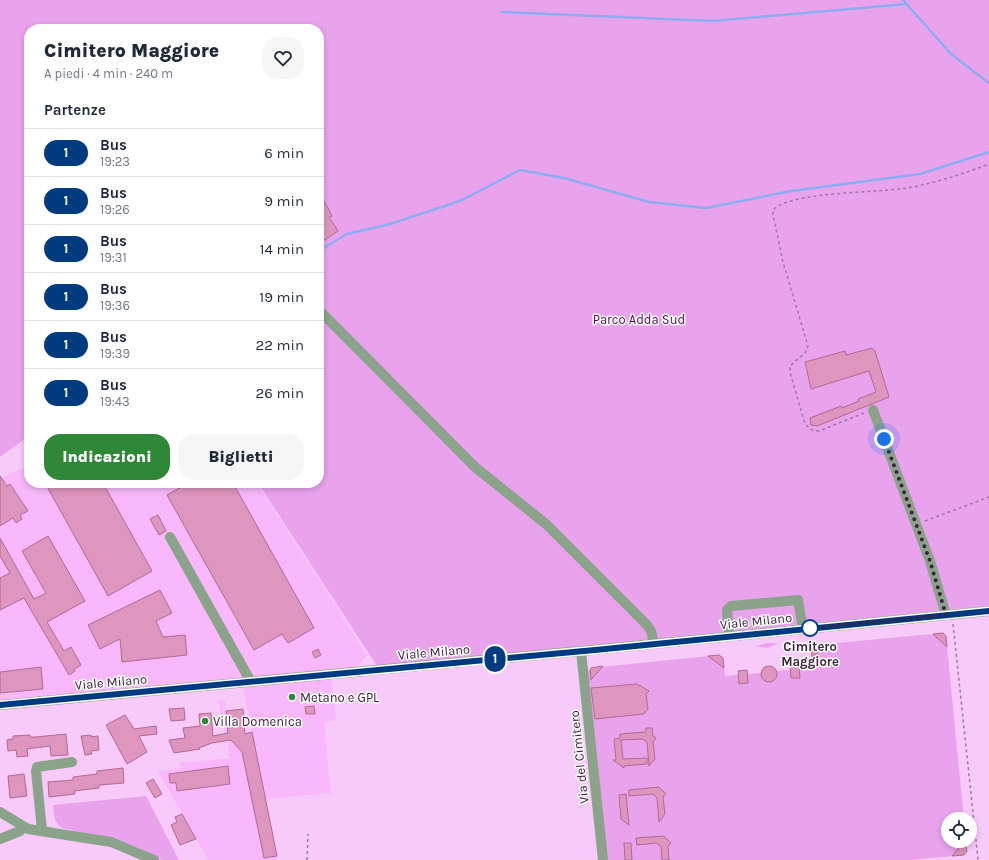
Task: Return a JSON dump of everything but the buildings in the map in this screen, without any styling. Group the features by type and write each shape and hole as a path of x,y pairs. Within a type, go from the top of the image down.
{"street":[{"path":"324,315 475,467 546,524 647,626 651,631 654,644"},
{"path":"873,410 916,524 944,605 949,614"},
{"path":"170,537 251,682"},
{"path":"729,636 727,610 732,606 798,600 802,629"},
{"name":"Viale Milano","path":"0,705 581,651 989,611"},
{"name":"Via del Cimitero","path":"581,651 603,860"},
{"path":"42,830 36,771 37,767 72,762"},
{"path":"0,812 24,827 111,842 154,860"},
{"path":"0,839 20,831 24,827"}],"path":[{"path":"873,410 814,431 808,428 804,421 790,372 790,366 805,352 808,346 783,262 773,210 784,203 824,195 905,189 925,185 956,177 989,164"},
{"path":"916,524 989,497"},
{"path":"949,614 978,860"},
{"path":"307,860 308,834"}],"shaded area":[{"path":"24,467 24,488 260,488 367,655 350,677 331,678 336,720 324,722 331,793 265,799 277,860 208,860 158,771 181,768 179,763 229,758 228,742 222,723 218,700 225,700 232,742 234,743 253,738 242,682 0,703 0,478"}],"green space":[{"name":"Parco Adda Sud","path":"0,0 989,0 989,606 377,666 261,488 324,488 324,24 24,24 24,440 0,457"},
{"name":"Cimitero Maggiore","path":"943,633 946,636 963,812 941,812 941,848 967,848 967,851 964,855 911,860 605,860 588,671 591,668 719,655 723,658 725,676 738,675 738,671 747,670 748,674 761,673 763,667 773,666 777,671 790,670 790,666 799,665 800,669 813,668 811,649 815,645"},
{"path":"768,643 779,643 767,648 755,646"},
{"path":"146,796 179,860 162,860 141,850 111,839 62,828 57,824 54,815 53,805"}],"waterway":[{"path":"903,0 951,54 989,83"},
{"path":"502,12 713,21 906,4"},
{"path":"324,248 347,234 390,224 462,200 520,170 564,178 649,202 706,208 791,191 920,174 989,152"}],"bus line":[{"name":"1","path":"0,705 595,650 989,611"}],"place":[{"name":"Cimitero Maggiore","path":"810,628"},
{"name":"Metano e GPL","path":"292,697"},
{"name":"Villa Domenica","path":"205,721"}],"route":[{"path":"810,628 946,615 930,561 884,439"}]}
